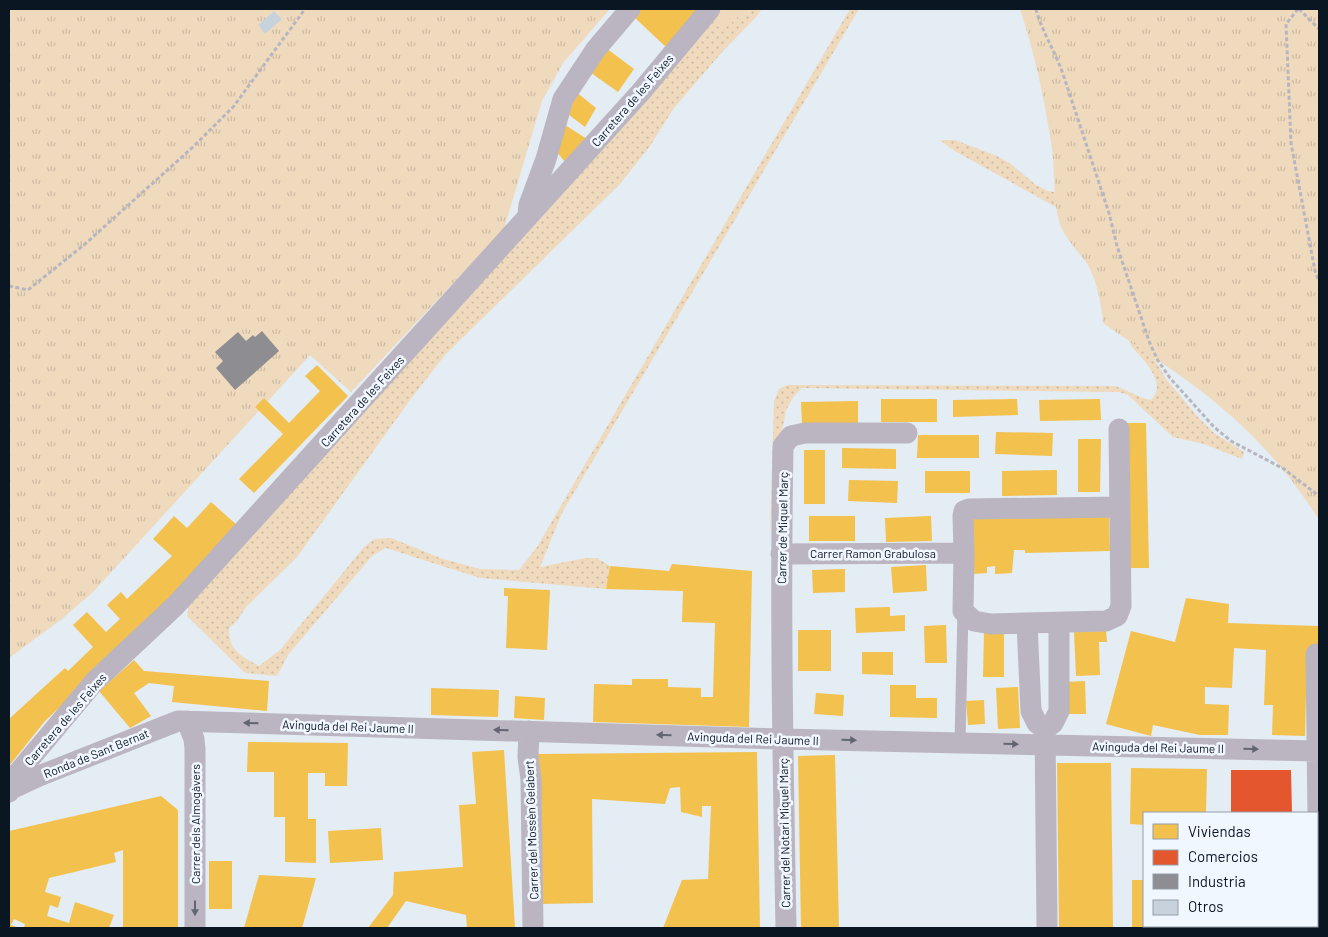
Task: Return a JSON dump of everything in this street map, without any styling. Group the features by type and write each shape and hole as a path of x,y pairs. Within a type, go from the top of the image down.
{"street":[{"path":"528,217 529,205 546,159 563,99 596,49 630,9"},
{"name":"Carretera de les Feixes","path":"9,790 17,774 95,681 176,605 640,93 710,9"},
{"path":"1119,430 1120,507 1121,606 1117,616 1106,620 1059,623 982,623 969,618 963,611 964,511 969,509 1120,507"},
{"name":"Carrer de Miquel Març","path":"782,739 781,554 783,446 791,436 805,433 907,433"},
{"name":"Carrer Ramon Grabulosa","path":"781,554 964,553"},
{"path":"1045,737 1058,711 1059,623"},
{"path":"1028,624 1031,712 1045,737 1047,928"},
{"path":"1316,654 1319,895"},
{"name":"Ronda de Sant Bernat","path":"9,790 167,724 187,721"},
{"name":"Avinguda del Rei Jaume II","path":"187,721 782,739 960,742 1045,737 1318,751"},
{"name":"Carrer dels Almogàvers","path":"187,721 194,739 195,749 195,928"},
{"name":"Carrer del Mossèn Gelabert","path":"529,731 528,757 531,779 534,928"},
{"name":"Carrer del Notari Miquel Març","path":"782,739 786,928"}],"lane":[{"path":"960,742 963,611"}],"path":[{"path":"9,286 28,290 85,244 193,147 234,106 305,9"},
{"path":"1036,9 1043,31 1056,55 1063,74 1109,213 1117,246 1149,341 1157,359 1170,378 1214,427 1231,441 1284,469 1319,496"},
{"path":"1319,29 1299,9 1286,24 1291,143 1315,271 1319,281"}],"green space":[{"path":"9,9 610,9 563,63 542,101 504,229 351,392 310,355 93,592 62,619 9,658"},
{"path":"704,9 750,9 726,27"},
{"path":"719,9 762,9 674,108 650,146 620,184 445,355 413,396 297,557 246,607 237,621 229,628 229,636 237,652 259,666 280,650 364,547 374,539 391,538 443,559 480,569 519,570 537,547 850,9 859,9 562,513 540,567 585,558 597,558 610,566 606,589 480,578 386,548 373,555 288,655 277,676 245,673 187,616 190,596"},
{"path":"1020,9 1319,9 1319,520 1309,504 1263,446 1236,420 1193,385 1103,323 1096,283 1090,268 1067,238 1059,221 1052,149 1046,113 1035,61"},
{"path":"940,140 955,140 997,156 1011,164 1036,185 1048,191 1062,193 1166,379 1214,433 1244,452 1242,459 1204,444 1173,437 1128,395 1119,392 802,388 794,396 786,410 779,448 770,534 774,401 779,389 787,385 1115,386 1151,400 1156,394 1156,380 1152,372 1132,347 1063,211 953,150"}],"building: Viviendas":[{"path":"640,9 698,10 667,48 634,17"},
{"path":"606,48 634,69 618,92 587,70"},
{"path":"575,91 596,108 585,127 565,112"},
{"path":"565,125 587,139 566,163 555,150"},
{"path":"317,365 348,396 254,493 239,479 283,434 255,407 264,398 289,423 320,391 305,376"},
{"path":"881,399 937,399 937,422 881,422"},
{"path":"1017,399 1018,415 953,417 953,400"},
{"path":"1100,399 1101,420 1040,421 1039,400"},
{"path":"858,401 858,424 802,425 801,402"},
{"path":"1125,423 1146,423 1149,568 1128,568"},
{"path":"996,432 1053,433 1052,456 995,454"},
{"path":"918,435 979,435 979,458 917,458"},
{"path":"1078,439 1101,439 1100,492 1078,492"},
{"path":"842,448 896,449 896,469 842,468"},
{"path":"804,450 825,450 825,504 804,504"},
{"path":"1057,470 1057,495 1002,496 1002,471"},
{"path":"925,471 970,471 970,493 925,493"},
{"path":"849,480 898,481 897,503 848,501"},
{"path":"211,502 238,526 150,623 45,721 9,766 9,719 65,668 68,671 93,647 73,625 87,612 106,632 120,619 107,605 121,592 127,599 172,556 153,539 174,516 187,528"},
{"path":"1109,515 1110,551 1025,553 1025,550 1014,550 1012,573 995,574 995,566 987,567 987,573 972,574 970,518"},
{"path":"809,516 855,516 855,541 809,541"},
{"path":"931,516 932,541 886,542 885,518"},
{"path":"672,564 752,571 749,727 593,722 594,684 632,685 632,679 668,679 668,687 701,688 701,697 713,697 715,623 682,622 683,591 606,589 610,566 669,571"},
{"path":"926,565 927,591 893,593 891,567"},
{"path":"845,569 845,592 813,593 812,570"},
{"path":"504,588 550,590 547,650 506,648 508,596 504,596"},
{"path":"1186,598 1229,604 1228,623 1319,626 1319,652 1307,651 1305,736 1272,735 1273,705 1264,705 1266,650 1234,648 1232,688 1205,687 1205,704 1229,705 1228,735 1200,735 1153,725 1151,736 1106,724 1131,631 1175,642"},
{"path":"890,607 890,616 905,615 905,631 856,633 855,608"},
{"path":"946,625 947,663 925,663 924,626"},
{"path":"798,630 831,630 831,671 798,671"},
{"path":"1106,631 1107,642 1099,642 1100,675 1076,676 1074,632"},
{"path":"984,632 1004,633 1004,677 983,677"},
{"path":"862,652 893,652 893,675 862,674"},
{"path":"134,660 144,671 269,681 267,711 172,702 174,686 149,683 134,693 151,716 130,728 99,691"},
{"path":"1085,681 1086,714 1066,714 1066,682"},
{"path":"890,685 916,685 916,698 937,698 937,718 890,717"},
{"path":"1018,687 1020,728 998,729 996,688"},
{"path":"431,688 499,690 498,717 431,715"},
{"path":"816,693 844,695 843,716 814,714"},
{"path":"515,696 545,698 544,720 514,718"},
{"path":"984,700 985,724 968,725 966,701"},
{"path":"248,742 348,743 347,786 325,786 325,773 308,773 308,819 316,819 316,863 285,862 285,817 274,817 274,772 247,772"},
{"path":"504,750 515,928 467,928 466,915 406,901 387,928 368,928 393,895 394,872 463,867 459,805 476,804 472,752"},
{"path":"757,752 760,928 663,928 682,880 708,879 711,806 702,806 702,817 681,812 680,787 670,788 665,804 592,799 593,903 539,904 537,754"},
{"path":"835,755 839,928 801,928 798,756"},
{"path":"1057,763 1111,763 1113,928 1059,928"},
{"path":"1131,768 1207,769 1206,812 1143,812 1143,825 1130,824"},
{"path":"161,796 178,810 178,928 123,928 123,850 114,853 116,862 49,878 45,892 61,897 58,908 50,905 47,916 69,923 75,902 114,915 109,928 24,928 25,924 14,919 11,925 19,928 9,928 9,831"},
{"path":"381,828 383,860 330,863 328,831"},
{"path":"209,861 232,861 232,909 209,909"},
{"path":"259,875 316,878 302,928 244,928"},
{"path":"1132,880 1143,880 1143,927 1208,927 1208,928 1132,928"}],"building: Comercios":[{"path":"1231,770 1291,770 1292,812 1231,812"},
{"path":"1232,927 1292,927 1292,928"}],"building: Industria":[{"path":"262,331 279,351 235,390 216,368 223,361 215,352 238,332 246,341"}],"building: Otros":[{"path":"274,11 282,19 265,34 258,25"}]}
